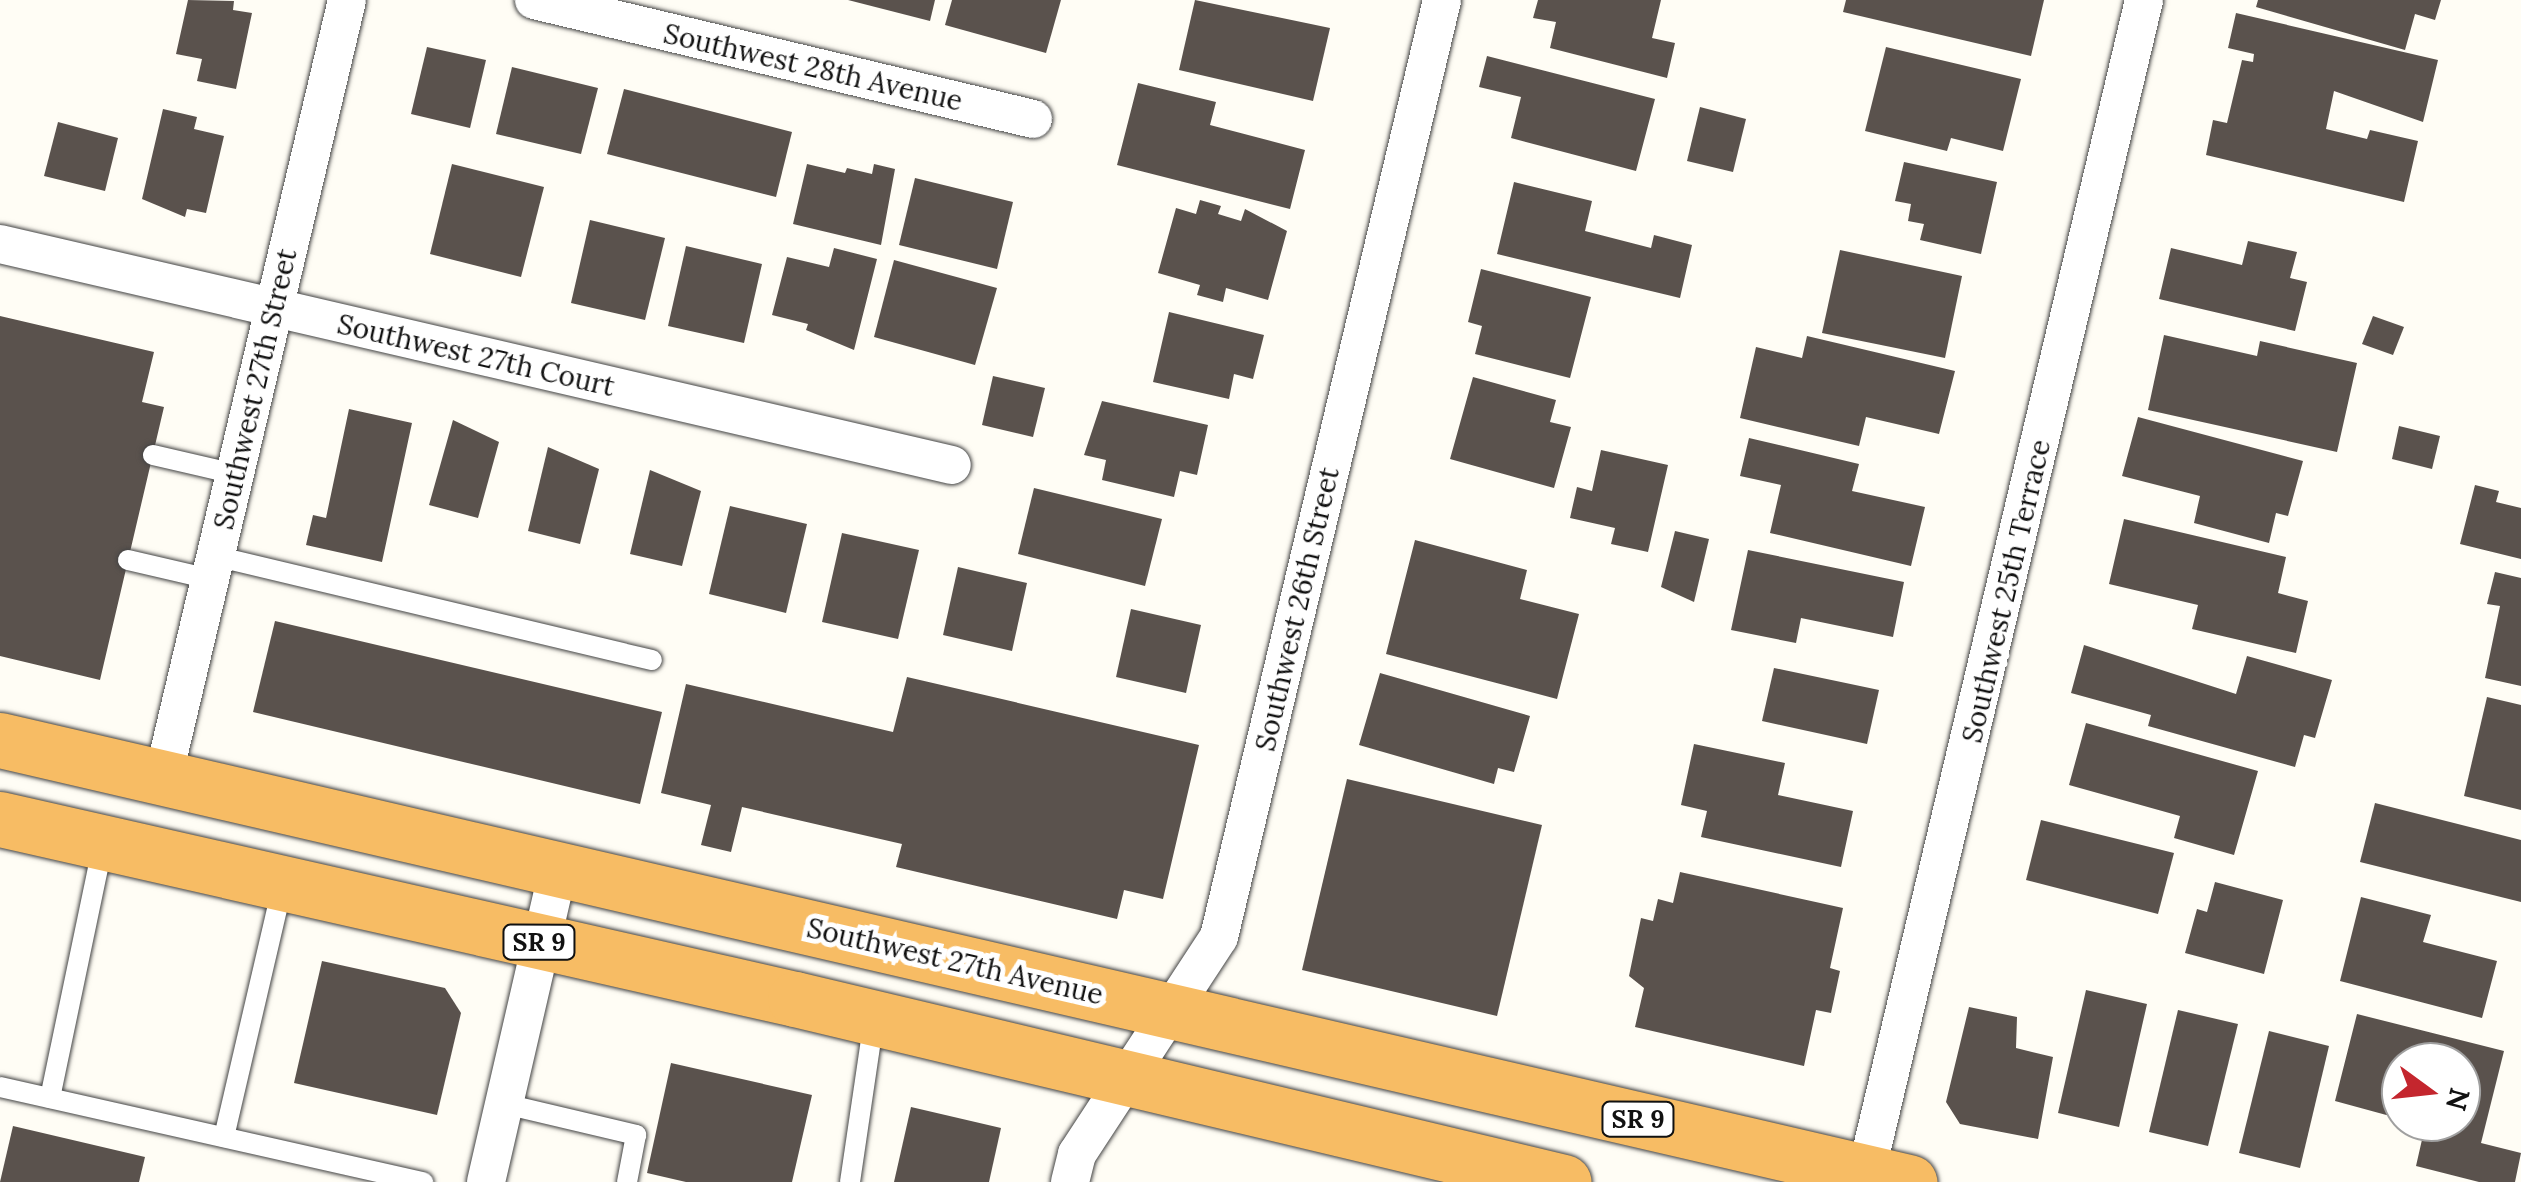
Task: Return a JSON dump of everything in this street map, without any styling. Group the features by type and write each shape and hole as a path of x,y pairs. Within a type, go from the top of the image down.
{"highway":[{"name":"Southwest 27th Avenue","path":"0,740 1880,1179"},
{"path":"78,838 124,815 162,778 198,832 283,884"},
{"name":"SR 9","path":"0,820 874,1017 1564,1182"}],"street":[{"name":"Southwest 27th Street","path":"162,778 348,0"},
{"name":"Southwest 28th Avenue","path":"534,0 1032,120"},
{"name":"Southwest 26th Street","path":"1070,1182 1077,1154 1218,937 1442,0"},
{"name":"Southwest 25th Terrace","path":"1880,1179 2144,0"},
{"name":"Southwest 27th Court","path":"0,244 952,465"},
{"path":"486,1182 558,870"}],"lane":[{"path":"153,454 235,474"},
{"path":"128,560 212,568 652,660"},
{"path":"50,1098 78,838"},
{"path":"224,1137 283,884"},
{"path":"850,1182 874,1017"},
{"path":"0,1086 423,1182"},
{"path":"504,1104 636,1135 627,1182"}],"building":[{"path":"188,0 234,1 233,10 252,13 236,89 197,81 202,59 176,54"},
{"path":"848,0 935,0 930,21"},
{"path":"952,0 1061,0 1046,53 945,25"},
{"path":"1195,0 1330,28 1313,101 1179,70"},
{"path":"1538,0 1661,0 1652,38 1675,43 1667,78 1550,48 1556,22 1533,18"},
{"path":"1846,0 2044,0 2031,56 1843,12"},
{"path":"2258,0 2441,0 2435,20 2415,14 2405,50 2256,7"},
{"path":"2236,13 2438,60 2423,122 2334,91 2326,129 2367,139 2370,130 2418,141 2404,202 2206,155 2213,120 2227,123 2242,60 2253,62 2254,54 2228,48"},
{"path":"427,47 486,60 470,128 411,114"},
{"path":"1886,47 2021,79 2003,151 1951,138 1947,151 1865,131"},
{"path":"1487,56 1655,99 1636,171 1511,138 1521,97 1479,87"},
{"path":"512,67 598,88 581,154 496,134"},
{"path":"1138,83 1216,102 1210,125 1305,150 1290,209 1117,165"},
{"path":"624,89 792,132 776,197 607,154"},
{"path":"1700,107 1746,119 1733,172 1687,161"},
{"path":"163,109 197,117 194,129 224,136 206,213 187,209 185,217 142,199"},
{"path":"58,122 118,138 105,191 44,176"},
{"path":"1904,162 1997,182 1981,254 1920,240 1924,224 1908,221 1911,204 1895,201"},
{"path":"452,164 544,187 521,277 430,254"},
{"path":"807,164 845,173 847,168 872,174 874,164 895,169 881,245 793,224"},
{"path":"915,178 1013,202 997,269 899,245"},
{"path":"1514,182 1592,201 1585,231 1651,248 1654,235 1692,245 1680,298 1497,254"},
{"path":"1200,200 1221,206 1218,214 1241,221 1245,209 1287,231 1268,300 1226,288 1223,302 1197,295 1200,285 1158,273 1176,208 1196,214"},
{"path":"590,220 665,238 645,320 571,303"},
{"path":"2248,241 2297,252 2290,278 2307,282 2295,331 2159,299 2171,248 2242,265"},
{"path":"686,246 762,264 744,343 668,326"},
{"path":"834,248 877,259 854,350 806,330 808,324 772,315 787,257 829,267"},
{"path":"1840,250 1962,276 1945,358 1822,333"},
{"path":"894,260 997,288 975,365 874,337"},
{"path":"1481,269 1591,297 1570,378 1475,354 1482,326 1468,322"},
{"path":"1169,312 1264,335 1253,379 1234,374 1229,399 1153,382"},
{"path":"0,316 154,352 142,402 164,407 100,680 0,656"},
{"path":"2373,316 2404,327 2393,355 2362,344"},
{"path":"2164,335 2257,356 2260,341 2357,363 2337,452 2148,410"},
{"path":"1807,336 1955,371 1939,434 1866,417 1859,446 1740,418 1756,347 1802,358"},
{"path":"993,376 1045,388 1033,437 982,425"},
{"path":"1473,377 1556,400 1550,422 1571,427 1554,488 1450,459"},
{"path":"1102,401 1208,425 1197,475 1180,471 1174,497 1102,480 1106,460 1084,455"},
{"path":"349,409 412,423 382,562 306,545 313,515 326,518"},
{"path":"2138,417 2303,461 2288,516 2276,513 2269,543 2194,523 2200,496 2122,476"},
{"path":"453,420 499,442 478,518 429,505"},
{"path":"2399,426 2440,436 2432,469 2392,459"},
{"path":"1749,438 1859,464 1852,491 1925,507 1911,566 1770,533 1781,485 1740,476"},
{"path":"548,447 599,469 580,544 528,531"},
{"path":"1601,450 1668,465 1648,552 1611,544 1615,528 1570,518 1577,487 1592,491"},
{"path":"650,470 701,491 682,566 630,554"},
{"path":"2475,485 2499,491 2496,502 2521,508 2521,559 2460,544"},
{"path":"1034,488 1162,519 1145,586 1018,554"},
{"path":"730,506 807,524 786,613 709,594"},
{"path":"2124,519 2286,557 2278,593 2308,601 2296,653 2192,629 2198,605 2109,584"},
{"path":"1675,531 1709,539 1694,602 1661,587"},
{"path":"842,533 919,550 898,639 822,622"},
{"path":"1415,540 1527,570 1520,599 1579,614 1557,699 1386,654"},
{"path":"1748,550 1904,582 1893,637 1801,618 1796,643 1731,630"},
{"path":"958,567 1027,583 1012,651 943,635"},
{"path":"2495,572 2521,578 2521,686 2485,678 2500,606 2487,604"},
{"path":"1131,609 1201,625 1186,693 1116,677"},
{"path":"275,621 662,712 640,804 253,712"},
{"path":"2084,645 2236,694 2247,656 2332,680 2315,738 2304,735 2295,767 2148,726 2151,715 2071,693"},
{"path":"1774,668 1879,690 1867,744 1762,721"},
{"path":"1380,673 1530,716 1514,772 1498,768 1494,784 1359,745"},
{"path":"907,677 1199,745 1163,899 1124,890 1117,919 896,867 902,844 742,807 731,852 701,845 711,805 661,793 686,684 893,732"},
{"path":"2487,697 2521,705 2521,810 2464,796"},
{"path":"2086,723 2258,771 2234,855 2174,838 2180,816 2069,785"},
{"path":"1694,744 1785,763 1778,795 1853,811 1841,867 1701,837 1707,811 1681,805"},
{"path":"1347,779 1542,825 1497,1016 1302,970"},
{"path":"2375,803 2521,840 2521,902 2360,862"},
{"path":"2041,820 2174,853 2158,914 2026,880"},
{"path":"1680,872 1843,908 1830,968 1840,971 1831,1013 1816,1010 1804,1066 1635,1027 1644,988 1629,976 1641,918 1653,921 1658,899 1673,903"},
{"path":"2215,882 2283,900 2264,974 2185,953 2197,909 2207,912"},
{"path":"2361,897 2431,915 2423,942 2497,961 2482,1018 2340,981"},
{"path":"322,961 445,988 461,1013 437,1115 294,1083"},
{"path":"2086,990 2147,1004 2119,1127 2058,1113"},
{"path":"1969,1007 2017,1017 2016,1048 2053,1057 2038,1139 1960,1124 1946,1102"},
{"path":"2178,1010 2238,1024 2208,1146 2149,1132"},
{"path":"2357,1014 2468,1042 2381,1042 2381,1114 2335,1101"},
{"path":"2269,1031 2329,1046 2300,1168 2239,1153"},
{"path":"2481,1045 2504,1051 2481,1143 2521,1153 2515,1182 2479,1182 2416,1166 2421,1142 2481,1142"},
{"path":"671,1063 812,1095 792,1182 686,1182 647,1173"},
{"path":"911,1107 1001,1128 989,1182 894,1182"},
{"path":"13,1126 145,1157 139,1182 0,1182"}]}
